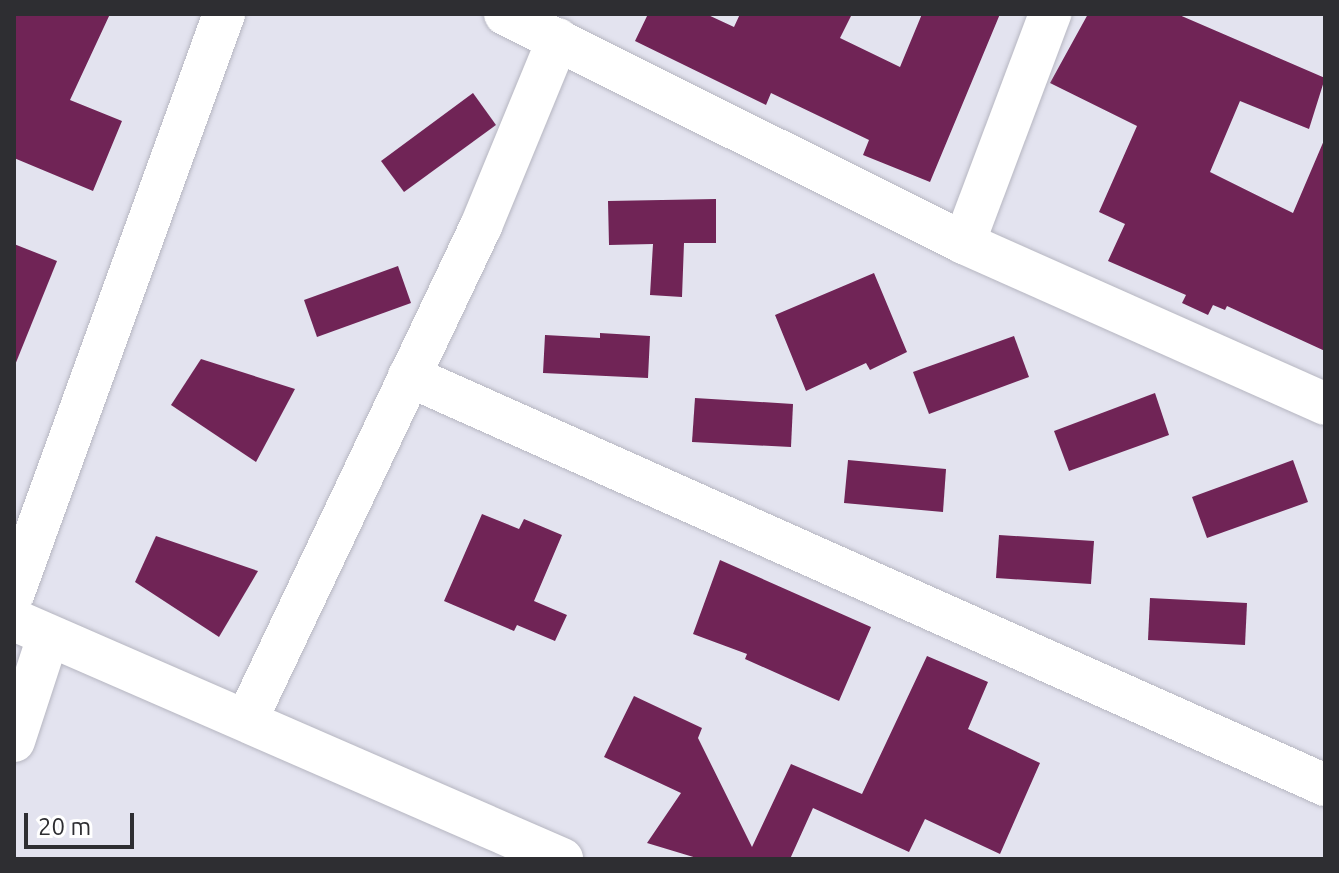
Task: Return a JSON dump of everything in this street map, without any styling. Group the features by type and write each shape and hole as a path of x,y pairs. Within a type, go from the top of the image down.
{"street":[{"path":"14,592 224,14"},
{"path":"505,14 964,243 1325,404"},
{"path":"964,243 1050,14"},
{"path":"247,719 481,226 558,39"},
{"path":"409,376 1325,785"},
{"path":"14,741 31,628 247,719 562,859"}],"building":[{"path":"14,14 110,14 70,100 122,121 93,191 14,158"},
{"path":"648,14 706,14 734,27 740,14 852,14 840,38 900,67 922,14 1000,14 930,182 863,155 869,140 771,93 766,105 635,41"},
{"path":"1088,14 1177,14 1325,78 1309,129 1240,101 1210,172 1293,213 1325,138 1325,351 1227,306 1225,310 1213,305 1208,315 1182,303 1186,295 1108,261 1125,224 1099,212 1137,126 1050,83"},
{"path":"473,93 496,125 404,192 381,161"},
{"path":"716,199 716,243 684,243 682,297 650,295 653,244 609,245 608,201"},
{"path":"14,244 57,261 15,365 14,364"},
{"path":"398,266 411,303 317,337 304,300"},
{"path":"874,273 907,352 870,370 866,363 806,391 775,315"},
{"path":"600,333 650,336 648,378 543,373 545,335 600,338"},
{"path":"1014,336 1029,377 929,414 913,372"},
{"path":"201,359 295,389 256,462 171,405"},
{"path":"1155,393 1169,435 1069,471 1054,431"},
{"path":"695,398 793,404 791,447 692,442"},
{"path":"848,460 946,469 943,512 844,503"},
{"path":"1293,460 1308,502 1207,538 1192,497"},
{"path":"482,514 519,529 524,519 562,535 534,601 567,615 555,641 517,625 514,631 444,601"},
{"path":"999,535 1094,541 1091,584 996,578"},
{"path":"156,536 258,571 219,637 135,582"},
{"path":"720,560 871,627 839,701 745,659 747,654 693,634"},
{"path":"1150,598 1247,603 1245,645 1148,640"},
{"path":"927,656 988,682 968,729 1040,763 1000,854 925,819 909,852 813,808 790,859 700,859 647,843 681,793 604,757 634,696 702,728 698,738 752,847 791,764 862,794"}]}
